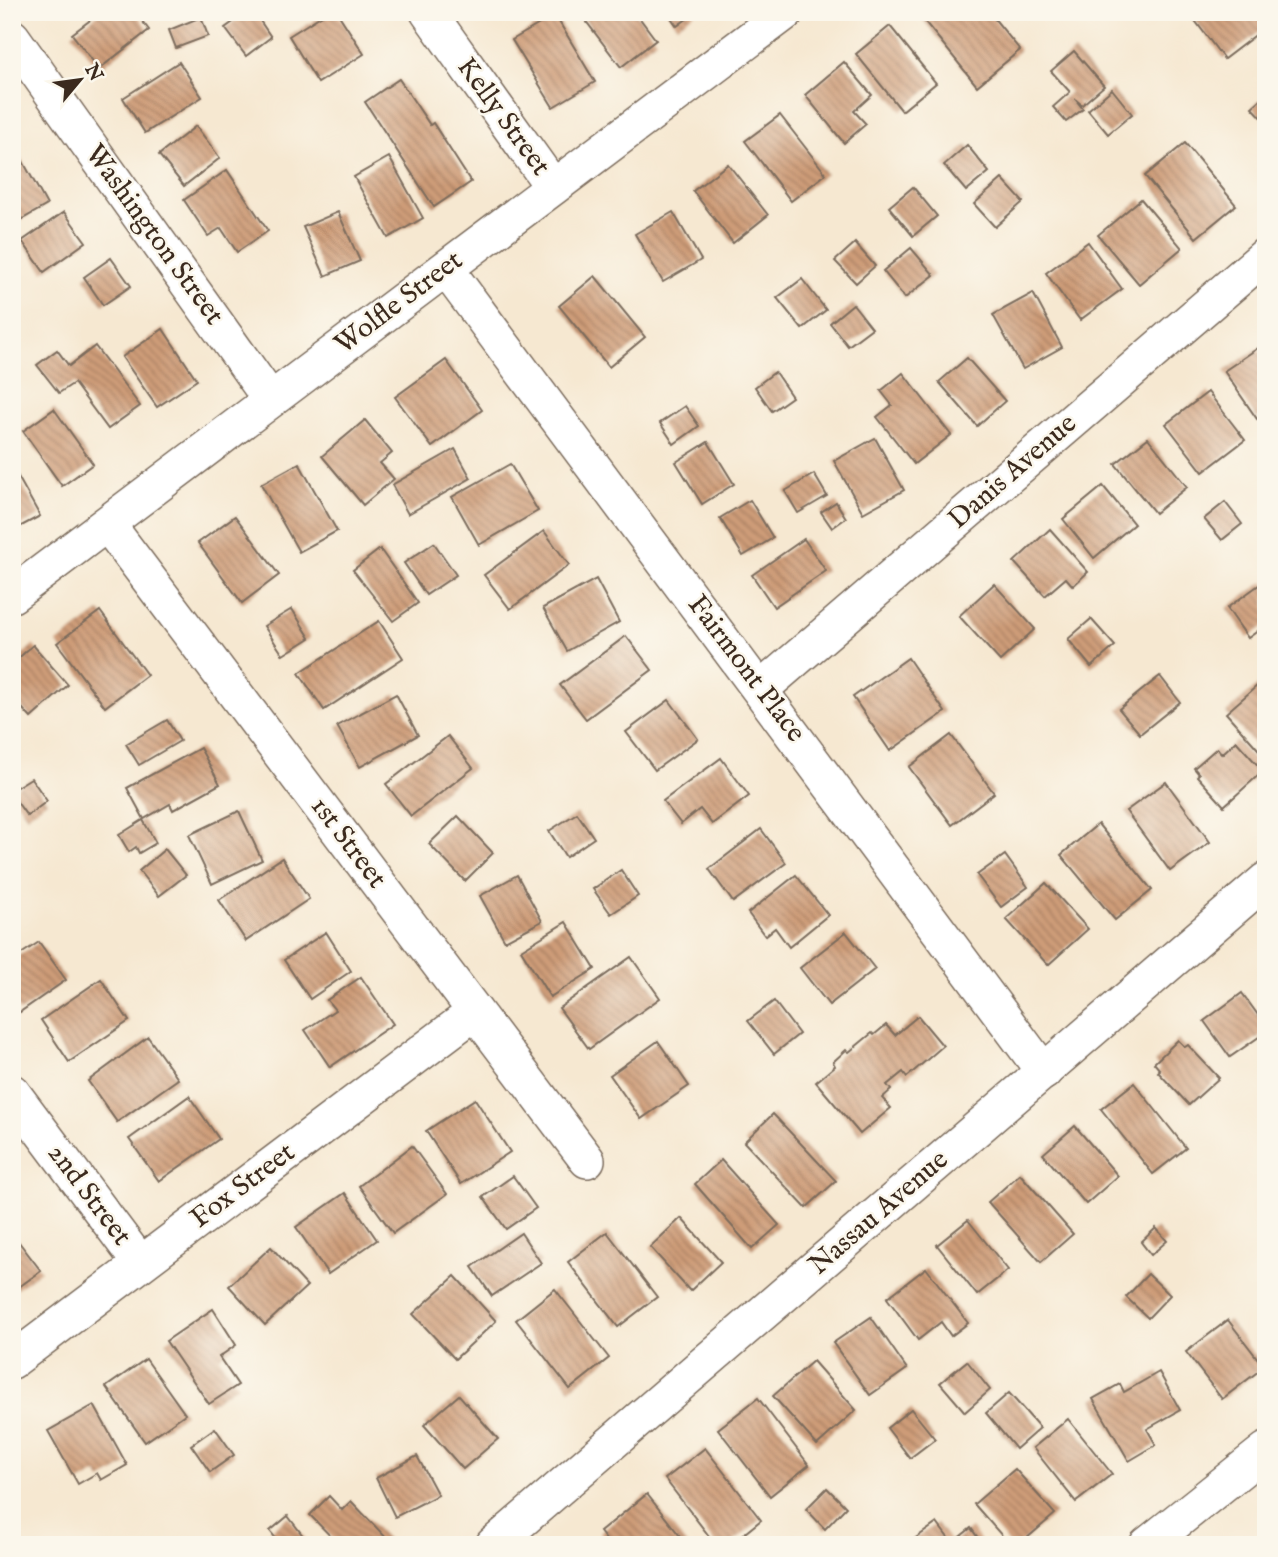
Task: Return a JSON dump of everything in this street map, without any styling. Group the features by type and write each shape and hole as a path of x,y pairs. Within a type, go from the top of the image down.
{"street":[{"name":"Kelly Street","path":"428,12 553,187"},
{"name":"Wolfle Street","path":"12,595 786,12"},
{"name":"Washington Street","path":"12,37 270,399"},
{"name":"Danis Avenue","path":"761,689 1266,256"},
{"name":"Fairmont Place","path":"446,269 1044,1072"},
{"name":"1st Street","path":"108,525 587,1160"},
{"name":"Nassau Avenue","path":"493,1545 1266,880"},
{"name":"Fox Street","path":"12,1361 475,1012"},
{"name":"2nd Street","path":"12,1092 140,1263"},
{"path":"1147,1545 1266,1450"}],"building":[{"path":"101,12 135,12 149,30 99,69 72,34"},
{"path":"247,12 254,12 271,37 246,56 225,28"},
{"path":"327,12 337,12 364,54 318,83 289,36"},
{"path":"579,12 635,12 656,40 621,67"},
{"path":"667,12 696,12 677,26"},
{"path":"917,12 989,12 1020,50 977,86"},
{"path":"1201,12 1266,12 1266,27 1224,59 1193,18"},
{"path":"555,15 595,82 553,107 512,40"},
{"path":"201,17 208,36 176,48 169,30"},
{"path":"890,26 936,83 902,111 856,54"},
{"path":"1074,51 1104,86 1082,105 1075,99 1083,109 1066,122 1053,107 1070,92 1051,71"},
{"path":"179,62 202,97 145,133 123,98"},
{"path":"844,62 872,95 854,111 866,124 844,143 805,95"},
{"path":"399,79 430,125 433,123 471,182 434,207 365,102"},
{"path":"1112,89 1132,114 1108,134 1088,110"},
{"path":"1266,95 1266,122 1252,107"},
{"path":"780,115 826,174 791,201 745,141"},
{"path":"196,126 220,158 184,186 159,155"},
{"path":"1185,143 1236,205 1196,238 1145,176"},
{"path":"967,145 989,172 966,191 944,165"},
{"path":"20,156 47,205 12,225 12,161"},
{"path":"389,157 423,218 388,238 354,177"},
{"path":"728,164 768,215 733,243 693,191"},
{"path":"227,170 268,231 237,252 221,228 208,236 184,200"},
{"path":"1002,179 1023,202 995,227 974,204"},
{"path":"913,187 937,216 913,236 889,207"},
{"path":"1141,199 1182,248 1139,284 1098,235"},
{"path":"64,212 86,242 44,272 22,241"},
{"path":"338,212 360,261 325,276 303,227"},
{"path":"673,212 701,260 663,282 635,234"},
{"path":"1088,242 1122,289 1080,320 1046,273"},
{"path":"855,243 875,266 856,283 835,261"},
{"path":"911,248 934,275 905,298 883,271"},
{"path":"111,258 131,286 103,305 84,277"},
{"path":"595,276 645,337 609,367 559,306"},
{"path":"802,279 826,310 802,329 777,298"},
{"path":"1033,293 1062,347 1023,369 993,315"},
{"path":"853,304 872,328 848,346 830,323"},
{"path":"163,329 197,380 157,407 122,357"},
{"path":"95,346 140,406 108,429 74,383 59,393 37,365 57,350 69,366"},
{"path":"1258,348 1266,359 1266,413 1257,419 1224,371"},
{"path":"967,358 1005,401 977,426 939,382"},
{"path":"446,360 482,410 432,447 395,397"},
{"path":"775,372 792,397 772,411 755,387"},
{"path":"903,373 951,435 914,464 877,417 892,405 881,391"},
{"path":"1208,392 1245,440 1203,472 1166,424"},
{"path":"685,406 699,426 674,444 660,423"},
{"path":"54,409 93,464 62,486 23,431"},
{"path":"365,420 392,453 380,463 394,479 363,505 322,456"},
{"path":"875,438 904,490 863,513 834,461"},
{"path":"1148,438 1187,487 1155,513 1115,464"},
{"path":"708,442 734,484 702,504 676,462"},
{"path":"455,449 471,478 408,514 392,485"},
{"path":"299,463 337,531 299,552 261,484"},
{"path":"510,464 538,511 479,545 452,497"},
{"path":"12,466 40,516 12,531"},
{"path":"814,474 827,496 798,513 785,491"},
{"path":"1103,486 1134,524 1094,558 1063,519"},
{"path":"750,500 773,538 743,556 720,518"},
{"path":"836,502 846,518 832,528 821,512"},
{"path":"1225,502 1242,524 1222,540 1204,519"},
{"path":"235,516 279,575 242,603 198,543"},
{"path":"1050,529 1088,572 1073,586 1066,578 1045,596 1014,562"},
{"path":"544,531 569,565 510,609 484,575"},
{"path":"804,539 826,571 774,607 752,575"},
{"path":"434,543 456,575 426,595 404,563"},
{"path":"380,549 418,603 393,621 353,570"},
{"path":"596,579 619,622 567,651 543,608"},
{"path":"1263,582 1266,585 1266,625 1248,638 1227,608"},
{"path":"994,584 1035,629 1000,661 959,616"},
{"path":"292,609 310,638 283,655 264,626"},
{"path":"100,611 147,675 105,707 57,643"},
{"path":"1091,619 1115,646 1091,667 1068,639"},
{"path":"379,621 403,658 324,710 299,673"},
{"path":"626,636 652,670 586,719 560,685"},
{"path":"33,645 68,685 31,718 12,697 12,664"},
{"path":"908,658 945,712 890,751 853,697"},
{"path":"1160,676 1180,702 1140,734 1119,709"},
{"path":"1266,678 1266,758 1226,713"},
{"path":"396,694 418,735 360,767 337,726"},
{"path":"669,700 698,739 655,770 626,732"},
{"path":"167,720 180,741 139,765 126,744"},
{"path":"951,735 994,793 952,825 909,767"},
{"path":"448,736 473,768 411,816 386,784"},
{"path":"1236,741 1263,771 1224,806 1197,776 1199,774 1194,768 1217,748 1222,754"},
{"path":"200,748 220,784 173,810 170,804 144,819 127,788"},
{"path":"721,758 749,796 712,824 700,809 681,824 663,801"},
{"path":"31,778 47,801 27,816 12,795 12,790"},
{"path":"1166,782 1210,842 1170,871 1126,811"},
{"path":"239,811 262,860 212,884 189,835"},
{"path":"577,813 594,838 566,857 549,831"},
{"path":"458,816 493,853 465,881 429,844"},
{"path":"143,820 156,843 139,853 136,847 129,852 119,835"},
{"path":"1098,824 1152,890 1115,920 1061,855"},
{"path":"761,829 786,863 733,902 709,869"},
{"path":"165,849 186,875 159,896 139,871"},
{"path":"1005,855 1028,887 1001,907 977,875"},
{"path":"282,858 309,899 246,941 219,900"},
{"path":"621,870 638,896 611,914 593,889"},
{"path":"517,875 542,921 505,941 480,896"},
{"path":"796,875 828,915 789,947 775,928 765,936 748,913"},
{"path":"1046,883 1088,929 1048,965 1006,919"},
{"path":"566,922 595,969 550,997 521,950"},
{"path":"326,932 351,971 310,999 284,960"},
{"path":"846,932 875,969 829,1005 800,968"},
{"path":"39,942 66,980 20,1012 12,1001 12,960"},
{"path":"631,957 660,998 589,1049 559,1008"},
{"path":"361,977 393,1024 330,1067 305,1030 335,1010 327,1000"},
{"path":"101,979 129,1021 69,1062 41,1020"},
{"path":"1242,993 1266,1026 1266,1032 1230,1057 1204,1021"},
{"path":"774,1001 799,1034 774,1054 748,1021"},
{"path":"918,1016 943,1046 907,1077 903,1072 887,1085 891,1090 882,1098 891,1108 860,1134 816,1082 835,1066 833,1062 846,1050 849,1052 872,1033 874,1035 886,1025 895,1035"},
{"path":"148,1037 178,1079 117,1122 88,1081"},
{"path":"1178,1040 1185,1047 1188,1045 1219,1078 1189,1105 1158,1072 1160,1070 1154,1063"},
{"path":"658,1041 689,1086 641,1119 610,1075"},
{"path":"1134,1083 1186,1148 1153,1174 1101,1109"},
{"path":"189,1096 219,1139 159,1181 129,1139"},
{"path":"475,1099 510,1152 461,1184 426,1131"},
{"path":"773,1114 836,1181 806,1208 744,1142"},
{"path":"1075,1126 1118,1176 1086,1204 1043,1154"},
{"path":"412,1146 447,1194 393,1233 359,1186"},
{"path":"721,1160 779,1225 752,1249 695,1184"},
{"path":"1020,1174 1073,1234 1041,1262 988,1202"},
{"path":"513,1176 536,1208 506,1229 483,1197"},
{"path":"345,1193 377,1240 328,1274 296,1227"},
{"path":"681,1218 721,1262 690,1291 650,1247"},
{"path":"968,1220 1008,1270 977,1295 937,1245"},
{"path":"1156,1228 1167,1241 1151,1255 1141,1242"},
{"path":"607,1232 657,1297 618,1327 568,1262"},
{"path":"12,1233 41,1271 12,1292"},
{"path":"521,1233 541,1263 492,1296 472,1267"},
{"path":"271,1247 307,1286 265,1325 229,1286"},
{"path":"926,1268 968,1323 951,1336 941,1322 918,1340 887,1298"},
{"path":"1148,1274 1170,1295 1148,1318 1126,1297"},
{"path":"455,1276 496,1321 455,1359 413,1314"},
{"path":"555,1289 609,1358 570,1389 516,1320"},
{"path":"213,1309 236,1345 219,1357 238,1385 209,1404 166,1341"},
{"path":"871,1317 907,1369 870,1395 833,1343"},
{"path":"1228,1320 1264,1367 1222,1399 1186,1352"},
{"path":"146,1359 185,1414 145,1442 106,1387"},
{"path":"813,1361 856,1410 817,1445 773,1396"},
{"path":"967,1361 990,1390 965,1412 940,1383"},
{"path":"1159,1372 1180,1410 1147,1429 1156,1445 1129,1461 1093,1399 1120,1384 1124,1392"},
{"path":"1009,1393 1040,1428 1016,1449 986,1413"},
{"path":"459,1395 498,1439 463,1469 424,1425"},
{"path":"758,1398 809,1465 770,1496 718,1429"},
{"path":"94,1405 127,1465 101,1480 97,1473 78,1484 48,1431"},
{"path":"911,1409 935,1439 910,1458 887,1428"},
{"path":"1068,1419 1112,1474 1076,1502 1033,1448"},
{"path":"215,1428 234,1455 210,1472 191,1445"},
{"path":"705,1448 761,1520 730,1545 716,1545 665,1479"},
{"path":"417,1456 438,1495 395,1517 376,1478"},
{"path":"1015,1469 1055,1514 1019,1545 1010,1545 974,1504"},
{"path":"827,1488 846,1507 825,1529 806,1509"},
{"path":"647,1494 687,1545 610,1545 600,1532"},
{"path":"329,1496 342,1510 351,1501 393,1545 339,1545 310,1515"},
{"path":"288,1516 310,1545 281,1545 270,1531"},
{"path":"937,1523 952,1543 971,1528 983,1545 906,1545"}]}
